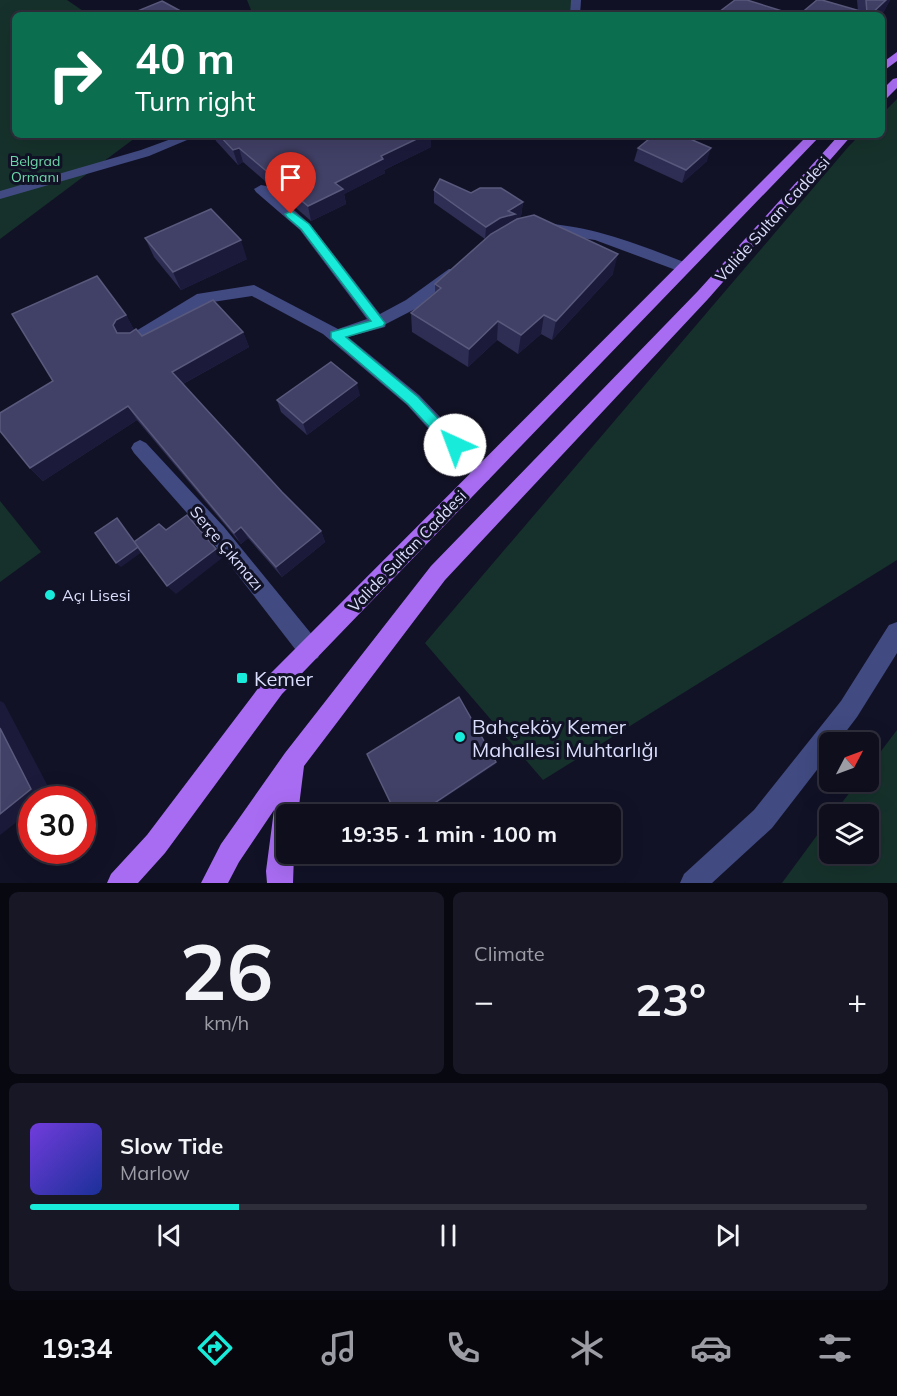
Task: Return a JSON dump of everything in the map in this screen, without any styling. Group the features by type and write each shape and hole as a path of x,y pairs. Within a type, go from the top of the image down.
{"main road":[{"path":"885,66 897,55"},
{"path":"885,94 897,81"},
{"name":"Valide Sultan Caddesi","path":"120,883 156,844 274,686 812,138"},
{"name":"Valide Sultan Caddesi","path":"214,883 230,853 293,761 438,573 704,295 843,138"},
{"path":"280,883 279,871 293,761"}],"street":[{"path":"0,195 145,153 185,138"},
{"path":"261,189 305,227 379,323"},
{"path":"530,228 560,228 606,236 684,268"},
{"path":"336,335 379,323 421,301 465,265"},
{"path":"132,341 202,298 254,290 336,335 413,400 482,474"},
{"name":"Serçe Çıkmazı","path":"140,448 217,533 310,650"},
{"path":"693,883 764,819 849,709 897,633"}],"green space":[{"name":"Belgrad Ormanı","path":"0,0 67,0 85,12 12,12 12,138 135,138 0,239"},
{"path":"247,0 576,0 575,12 252,12"},
{"path":"897,99 897,560 543,780 425,643 849,146 857,138 885,138 885,111"},
{"path":"0,501 41,552 0,582"},
{"path":"897,730 897,883 782,883 819,833 819,864 879,864 879,804 841,804 850,792 879,792 879,754"}],"building":[{"path":"735,0 747,0 785,12 719,12"},
{"path":"817,0 822,0 864,12 803,12"},
{"path":"866,0 886,0 873,12 867,12"},
{"path":"162,1 182,12 135,12"},
{"path":"222,138 419,138 381,156 383,159 335,183 343,189 308,206 239,148 233,150"},
{"path":"650,138 688,138 711,148 686,170 638,148"},
{"path":"440,179 471,193 480,188 501,188 523,202 508,211 515,214 500,218 486,227 434,190"},
{"path":"211,209 241,240 173,272 145,238"},
{"path":"534,215 618,254 556,321 544,315 521,335 498,321 469,349 411,313 441,288 435,284 491,234 517,219"},
{"path":"97,276 126,315 116,320 113,325 117,333 130,333 136,329 142,336 213,300 243,332 172,372 321,531 276,567 241,527 234,533 128,406 30,468 0,431 0,413 53,381 12,314"},
{"path":"331,362 357,383 303,423 277,400"},
{"path":"187,515 216,549 167,586 134,542 159,524 166,530"},
{"path":"117,518 138,547 116,563 95,533"},
{"path":"459,697 496,762 433,804 391,804 367,754"},
{"path":"0,728 29,786 18,786 18,799 0,814"}],"place":[{"name":"Açı Lisesi","path":"50,595"},
{"name":"Kemer","path":"242,678"},
{"name":"Bahçeköy Kemer Mahallesi Muhtarlığı","path":"460,737"}],"route":[{"path":"291,214 305,227 379,323 336,335 413,400 455,445"}]}
